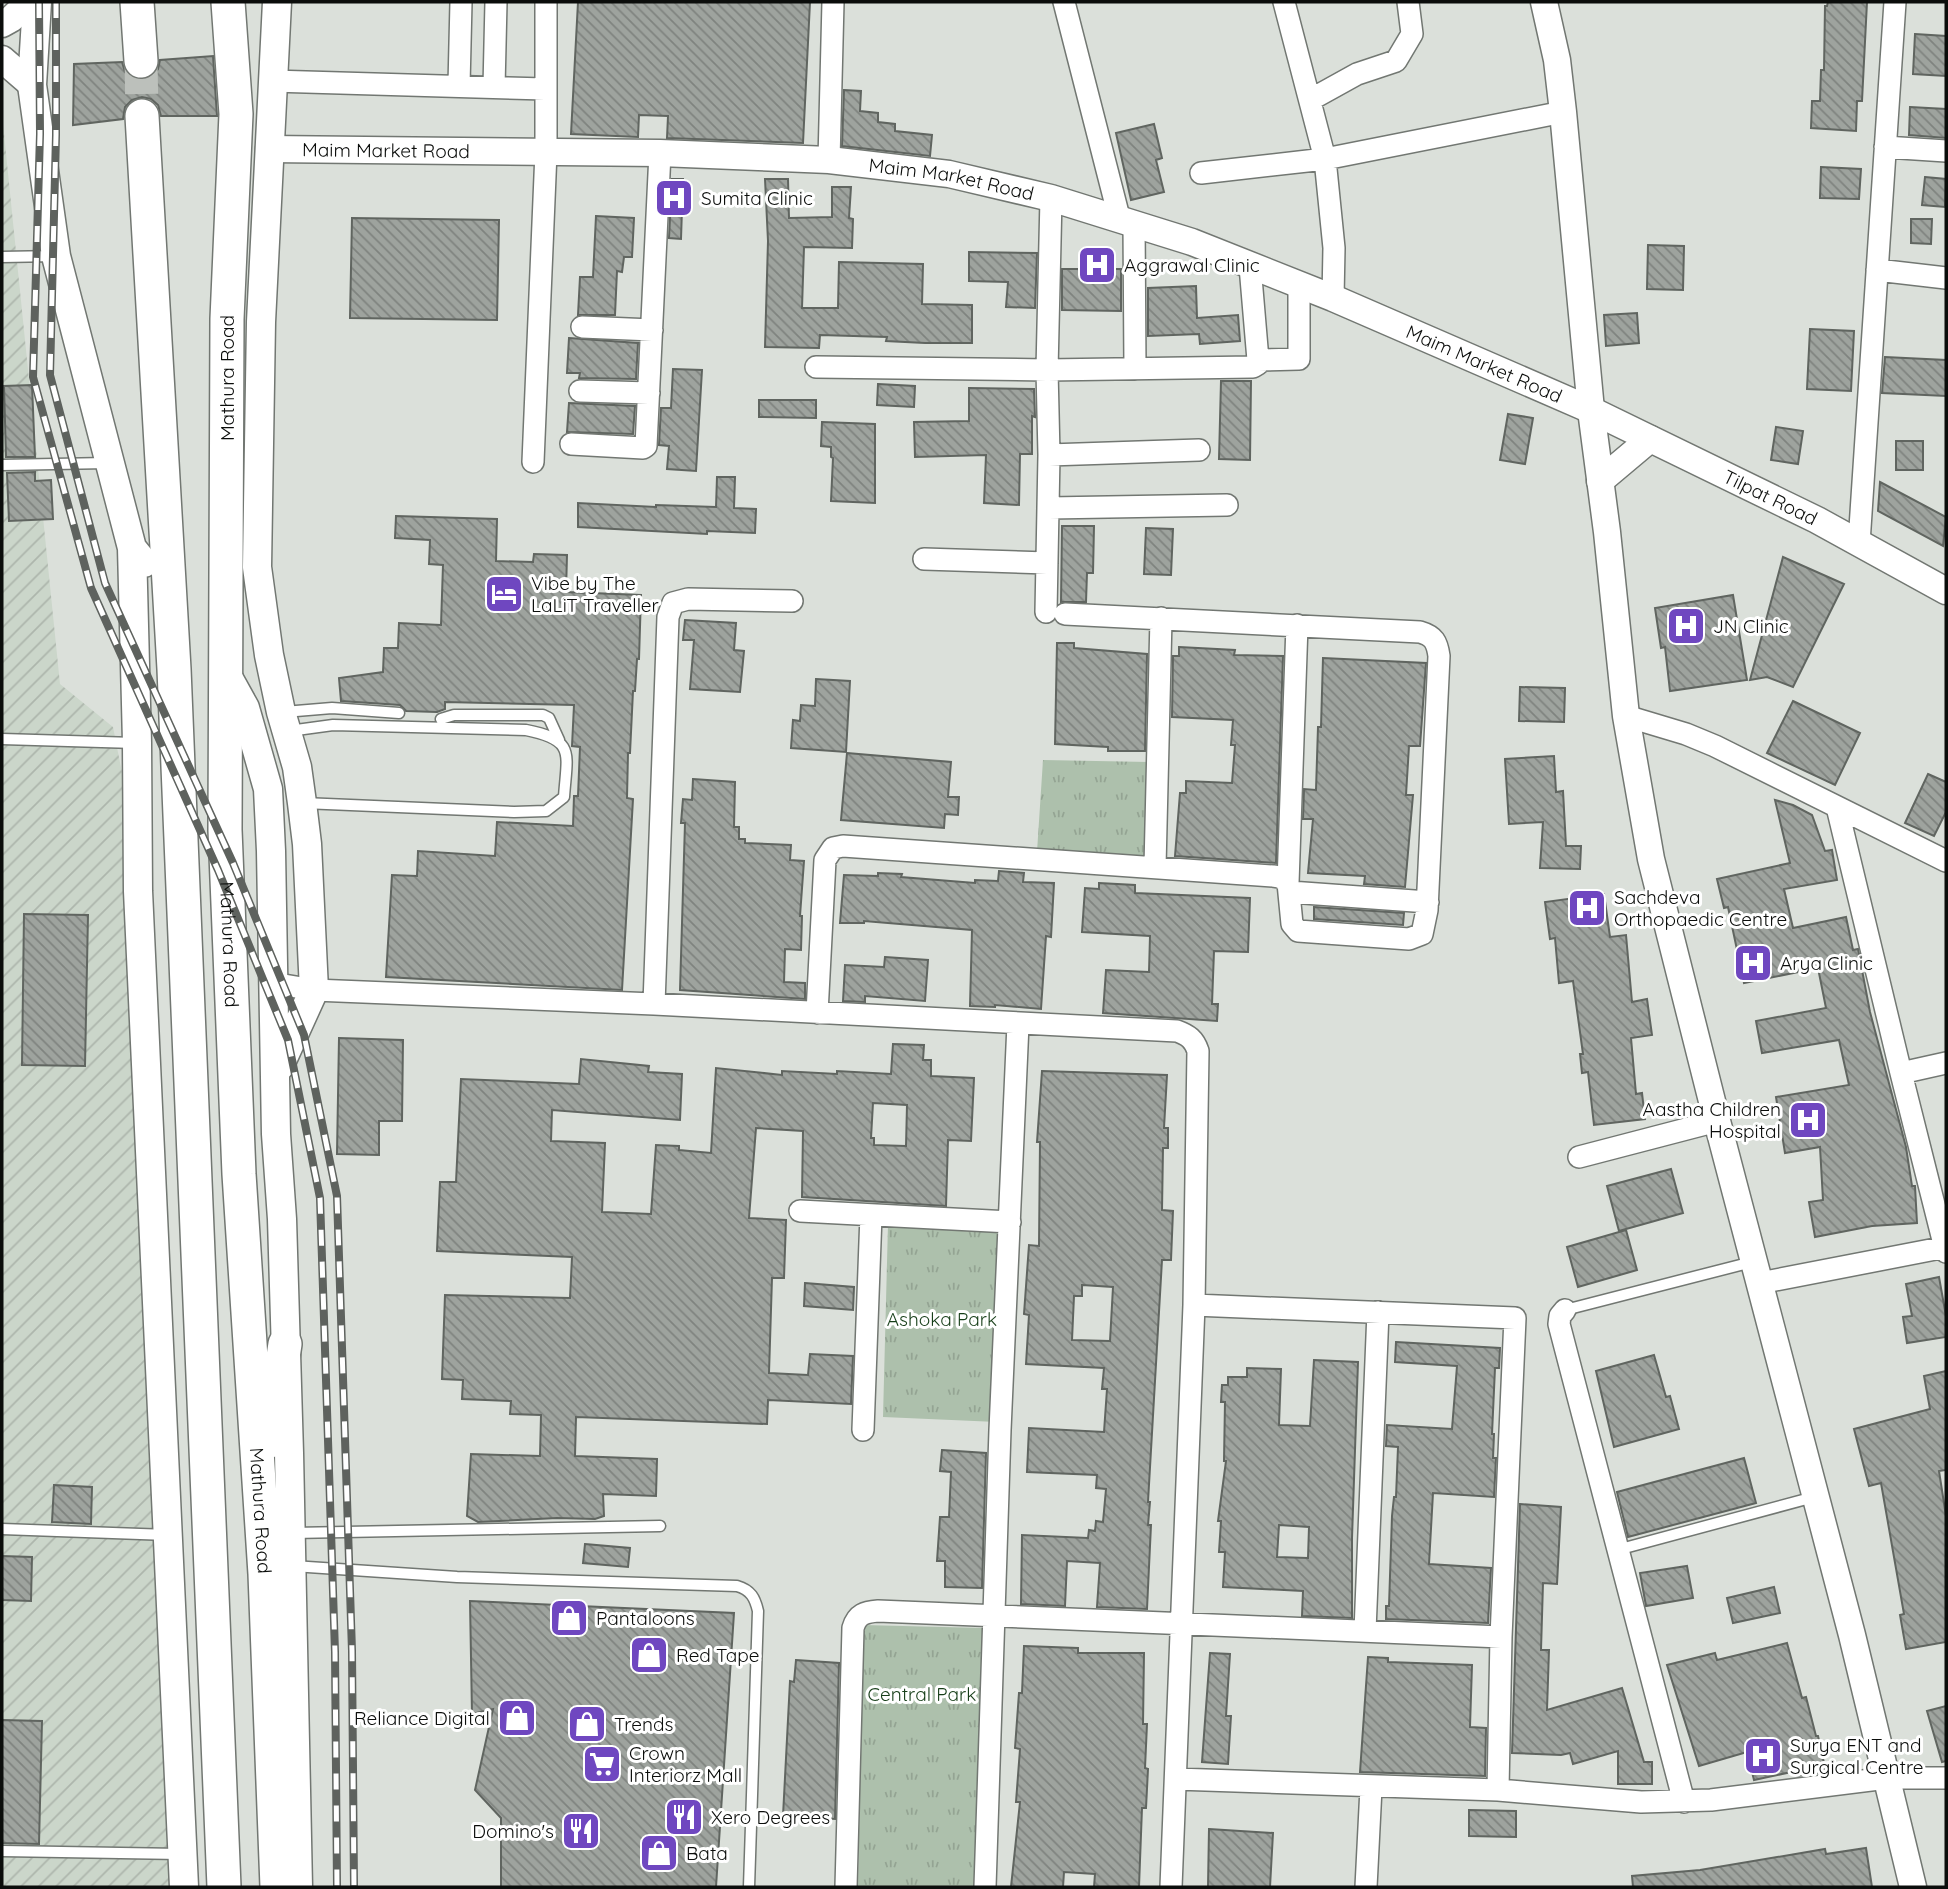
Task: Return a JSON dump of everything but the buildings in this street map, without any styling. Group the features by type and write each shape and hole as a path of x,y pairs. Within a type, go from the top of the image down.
{"highway":[{"path":"137,2 141,61"},
{"name":"Mathura Road","path":"228,2 236,114 227,319 225,830 239,1174 260,1500 277,1887"},
{"path":"142,116 170,594 225,1887"},
{"path":"260,1500 285,1344"}],"main road":[{"path":"37,2 32,85 56,256 132,548 138,891 184,1887"},
{"name":"Mathura Road","path":"275,1075 314,990 307,844 302,803 297,767 269,655 257,567 261,322 277,2"},
{"path":"132,548 170,594"},
{"path":"224,670 246,708 268,789 298,1887"}],"street":[{"path":"2,24 29,2"},
{"path":"459,85 461,2"},
{"path":"494,87 496,2"},
{"path":"533,462 546,152 546,2"},
{"path":"828,160 833,2"},
{"path":"1064,2 1126,220 1135,369"},
{"path":"1284,2 1325,159 1334,248 1333,298"},
{"path":"1310,100 1357,74 1396,61 1412,34 1408,2"},
{"path":"1545,2 1557,60 1563,112 1591,410 1626,716 1651,859 1913,1887"},
{"path":"1859,543 1895,2"},
{"path":"2,58 32,85"},
{"path":"272,80 545,89"},
{"path":"1201,173 1325,159 1563,112"},
{"path":"1885,147 1946,150"},
{"name":"Maim Market Road","path":"269,149 660,153 828,160 948,174 1051,198 1192,242 1333,298 1591,410"},
{"path":"570,444 646,446 660,153"},
{"path":"1051,198 1046,370 1049,455 1047,563 1056,613 1297,625 1420,632 1432,637 1437,643 1439,656 1428,902 1424,930 1416,938 1298,931 1292,924 1289,887 1297,625"},
{"path":"816,367 1046,370 1250,368 1256,366 1258,360 1250,266"},
{"path":"1877,270 1946,278"},
{"path":"1258,360 1299,359 1299,285"},
{"path":"582,327 652,330"},
{"path":"580,391 649,393"},
{"name":"Tilpat Road","path":"1591,410 1944,587"},
{"path":"1600,481 1650,439"},
{"path":"1049,455 1199,450"},
{"path":"1049,508 1227,505"},
{"path":"924,559 1047,563"},
{"path":"654,1004 668,618 673,603 688,598 792,601"},
{"path":"1155,867 1161,618"},
{"path":"1626,716 1716,746 1946,861"},
{"path":"1757,1272 1946,1249 1900,1073 1837,807"},
{"path":"817,1013 825,860 833,848 843,846 1273,876 1280,877 1289,887 1428,902"},
{"path":"272,983 314,990 654,1004 1177,1031 1195,1043 1198,1051 1194,1305 1171,1887"},
{"path":"985,1887 1000,1430 1018,1024"},
{"path":"1900,1073 1946,1063"},
{"path":"1578,1157 1717,1121"},
{"path":"800,1211 1010,1222"},
{"path":"863,1430 871,1215"},
{"path":"1194,1305 1515,1318 1501,1637 1498,1790"},
{"path":"1565,1310 1560,1316 1559,1324 1684,1802"},
{"path":"1366,1631 1378,1312"},
{"path":"846,1887 853,1628 855,1619 869,1611 1501,1637"},
{"path":"1176,1779 1371,1788 1498,1790 1641,1802 1684,1802 1887,1778 1946,1778"},
{"path":"1366,1887 1371,1788"}],"lane":[{"path":"2,257 56,256"},
{"path":"2,465 111,463"},
{"path":"284,722 332,708 399,713"},
{"path":"302,803 514,812 546,811 564,797 567,755 550,718 542,715 454,715 441,719"},
{"path":"284,722 526,730 549,734 559,740"},
{"path":"2,739 137,743"},
{"path":"1565,1310 1757,1272"},
{"path":"1617,1549 1814,1497"},
{"path":"290,1533 660,1527"},
{"path":"2,1529 168,1535"},
{"path":"291,1566 457,1577 737,1586 748,1591 758,1611 749,1887"},
{"path":"2,1850 183,1854"}],"shaded area":[{"path":"2,114 60,684 113,727 145,889 197,1887 2,1887"}],"green space":[{"path":"1043,760 1149,762 1144,857 1037,852"},
{"name":"Ashoka Park","path":"888,1224 997,1228 1000,1245 997,1422 883,1417"},
{"name":"Central Park","path":"863,1625 983,1628 975,1887 858,1887"}],"tunnel":[{"path":"141,61 142,116"}],"railway":[{"path":"39,2 40,134 33,377 91,588 218,870 288,1040 320,1198 335,1652 337,1887"},
{"path":"56,2 56,135 50,375 105,583 233,863 304,1035 337,1196 352,1651 354,1887"}],"place":[{"name":"Sumita Clinic","path":"674,198"},
{"name":"Aggrawal Clinic","path":"1097,265"},
{"name":"Vibe by The LaLiT Traveller","path":"504,594"},
{"name":"JN Clinic","path":"1686,626"},
{"name":"Sachdeva Orthopaedic Centre","path":"1587,908"},
{"name":"Arya Clinic","path":"1753,963"},
{"name":"Aastha Children Hospital","path":"1808,1120"},
{"name":"Pantaloons","path":"569,1618"},
{"name":"Red Tape","path":"649,1655"},
{"name":"Reliance Digital","path":"517,1718"},
{"name":"Trends","path":"587,1724"},
{"name":"Surya ENT and Surgical Centre","path":"1763,1756"},
{"name":"Crown Interiorz Mall","path":"602,1764"},
{"name":"Xero Degrees","path":"684,1817"},
{"name":"Domino's","path":"581,1831"},
{"name":"Bata","path":"659,1853"}]}
